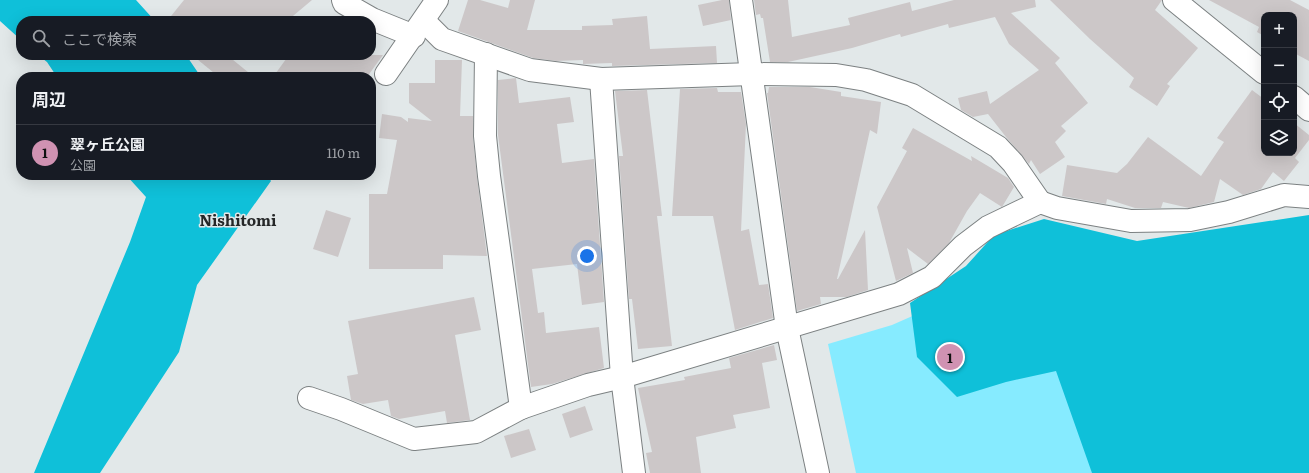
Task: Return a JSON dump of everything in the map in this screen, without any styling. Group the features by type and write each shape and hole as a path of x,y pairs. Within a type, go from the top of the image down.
{"street":[{"path":"343,0 344,3 367,16"},
{"path":"386,74 438,0"},
{"path":"741,0 787,328 818,473"},
{"path":"1174,0 1261,71"},
{"path":"376,20 419,29 442,39 530,70 601,80 752,74 836,74 866,80 912,95 998,147 1013,162 1040,202 1057,208 1131,220 1190,220 1229,212 1284,195 1309,197"},
{"path":"486,54 485,136 489,176 521,408"},
{"path":"601,80 622,377 634,473"},
{"path":"1297,100 1309,110"},
{"path":"309,398 414,439 476,432 521,408 588,385 622,377 899,294 932,277 962,246 988,227 1040,202"}],"shaded area":[{"path":"0,0 136,0 150,16 16,16 16,35 0,21"},
{"path":"44,60 189,60 198,72 54,72"},
{"path":"131,180 271,181 197,285 179,352 100,473 34,473 130,242 146,197"},
{"path":"1309,215 1309,473 1092,473 1056,371 1006,382 957,397 917,357 910,303 966,266 994,235 1044,219 1137,241"},
{"path":"1001,258 1121,473 856,473 828,344 892,325 917,314"}],"building":[{"path":"184,0 312,0 293,16 171,16"},
{"path":"468,0 480,0 508,8 510,0 535,0 527,30 582,30 582,26 613,25 612,19 647,16 650,49 716,46 717,63 612,66 612,63 583,64 583,60 556,61 533,58 458,31"},
{"path":"729,0 731,20 703,26 698,5"},
{"path":"754,0 788,0 792,37 850,25 848,18 910,2 912,11 954,0 1035,0 1036,7 1011,13 1060,58 1055,63 1088,103 1061,126 1066,131 1055,142 1065,157 1040,174 1031,160 1029,164 988,114 973,117 961,110 958,98 987,91 990,104 1039,70 1009,44 995,17 949,28 948,24 901,37 900,34 852,48 788,62 770,62 763,18 761,18 760,14 756,15"},
{"path":"1050,0 1162,0 1155,10 1198,48 1167,84 1170,86 1157,106 1129,87 1134,78 1090,39"},
{"path":"1209,0 1290,0 1309,10 1309,61 1297,55 1297,12 1261,12 1261,34 1257,32 1259,27"},
{"path":"376,55 383,55 371,72 277,72 285,60 376,60"},
{"path":"198,60 233,60 248,72 213,72"},
{"path":"435,60 462,60 460,116 473,116 473,137 477,177 487,256 443,255 443,269 369,269 369,194 387,194 397,140 379,138 382,114 401,117 408,122 408,118 432,121 409,103 409,83 435,83"},
{"path":"516,78 519,103 570,97 574,122 557,124 562,163 594,159 604,302 582,305 577,264 532,269 538,313 544,312 546,333 599,327 604,368 552,384 531,387 498,135 498,80"},
{"path":"769,87 810,87 841,92 841,96 881,102 877,134 870,130 837,279 865,230 868,290 847,297 820,297 821,304 797,311 767,93"},
{"path":"717,88 718,92 741,92 746,124 741,231 749,229 759,285 768,284 773,318 735,330 713,216 672,216 680,89"},
{"path":"647,90 662,216 657,216 672,346 638,349 632,299 629,299 619,156 623,156 615,91"},
{"path":"1252,90 1261,97 1261,156 1297,156 1295,158 1299,162 1284,181 1273,172 1261,189 1243,195 1220,179 1214,202 1189,208 1163,202 1161,208 1135,208 1107,199 1106,204 1062,196 1067,165 1117,173 1127,164 1148,137 1201,176 1224,142 1217,138"},
{"path":"1297,125 1309,135 1309,140 1297,155"},
{"path":"913,128 972,161 971,156 1008,178 1014,187 1002,207 980,193 967,211 949,243 928,264 907,248 913,273 896,281 877,207 907,151 902,148"},
{"path":"326,210 351,218 338,257 313,249"},
{"path":"474,297 481,330 455,335 470,420 447,423 445,411 399,419 391,416 388,400 363,404 351,400 347,376 358,374 348,321"},
{"path":"774,345 777,360 762,363 770,408 733,415 736,428 696,437 701,473 650,473 646,453 652,452 638,388 685,380 684,377 731,368 729,358"},
{"path":"585,406 593,430 570,438 562,414"},
{"path":"529,429 536,450 511,458 504,436"}],"place":[{"name":"翠ヶ丘公園","path":"950,357"}],"district":[{"name":"Nishitomi","path":"238,219"}]}
